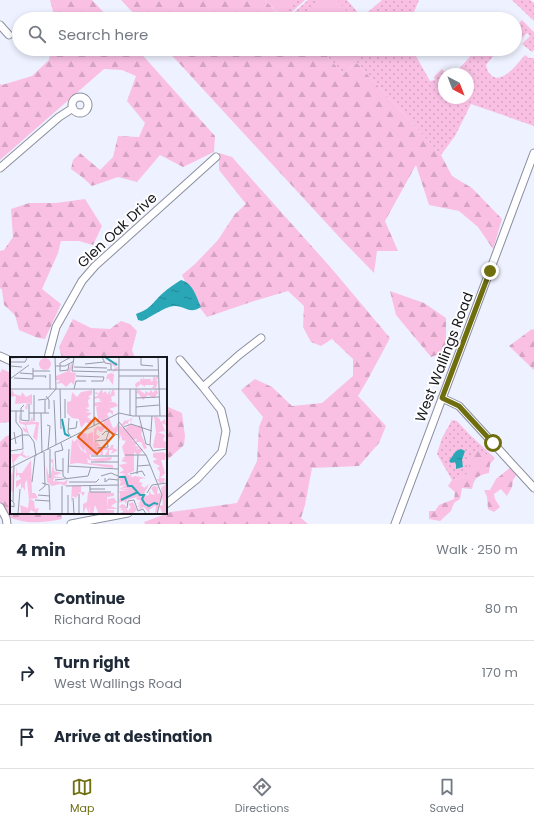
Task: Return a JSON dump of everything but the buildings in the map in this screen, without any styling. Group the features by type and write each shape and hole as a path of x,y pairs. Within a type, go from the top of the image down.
{"street":[{"path":"0,25 9,35"},
{"path":"0,168 58,117 73,108"},
{"name":"West Wallings Road","path":"395,524 534,153"},
{"name":"Glen Oak Drive","path":"48,357 56,327 82,281 94,266 216,157"},
{"path":"203,387 239,355 261,338"},
{"path":"0,356 10,361"},
{"path":"167,503 196,479 222,452 226,431 222,410 180,360"},
{"path":"442,398 459,406 534,488"},
{"path":"0,507 6,518 7,524"},
{"path":"71,524 123,514"}],"green space":[{"path":"50,0 92,0 103,12 53,12"},
{"path":"121,0 265,0 276,12 132,12"},
{"path":"265,0 305,0 292,12 277,12"},
{"path":"269,0 298,0 284,12 280,12"},
{"path":"308,0 347,0 358,12 294,12"},
{"path":"320,0 337,0 348,12 307,12"},
{"path":"382,0 419,0 414,12 368,12"},
{"path":"512,0 530,0 534,3 534,21"},
{"path":"522,20 534,32 534,50 532,52 522,44 530,36 527,33 522,38"},
{"path":"525,55 529,58 534,58 534,126 471,104 474,104 474,68 460,68 471,56 493,56 486,65 490,74 496,78 510,72"},
{"path":"50,56 143,56 215,136 214,152 183,167 160,155 137,182 118,177 92,186 71,169 73,160 80,153 100,170 113,157 118,136 139,137 145,123 127,101 136,76 122,70 104,69 0,160 0,84 2,85 32,76 49,60"},
{"path":"172,56 327,56 343,74 357,63 441,155 452,176 472,188 502,219 493,249 478,227 459,211 429,205 416,165 385,221 398,251 377,251 374,273"},
{"path":"327,56 416,56 430,81 435,80 434,77 438,73 438,104 471,104 455,136 441,155 357,63 343,74"},
{"path":"335,56 360,56 346,69"},
{"path":"219,153 232,157 332,269 390,338 358,396 386,426 379,443 359,466 312,468 301,518 308,524 145,524 144,522 171,512 237,503 257,461 259,427 263,417 241,390 255,379 272,387 292,406 322,403 353,376 353,359 332,339 321,346 311,342 303,327 304,306 288,291 207,317 194,300 182,275 218,240 235,214 246,204 219,170"},
{"path":"85,199 102,226 93,245 79,241 61,241 58,253 42,289 61,304 45,339 38,338 19,330 15,315 4,305 2,290 0,288 0,251 4,250 13,237 11,209 29,203 56,203"},
{"path":"390,291 424,303 446,318 446,352 431,357 396,315"},
{"path":"73,319 91,328 110,329 121,321 130,324 137,331 132,350 135,357 62,357 59,347"},
{"path":"532,329 534,330 534,370 509,346"},
{"path":"2,369 10,373 10,422 0,423 0,373"},
{"path":"167,406 182,413 185,436 184,445 167,460"},
{"path":"452,420 457,421 495,458 476,451 469,462 469,473 459,479 452,480 437,454 442,438"},
{"path":"10,434 10,514 61,514 62,519 44,522 30,522 16,520 0,514 0,442"},
{"path":"476,450 495,458 490,464 489,473 477,478 472,489 462,488 460,499 454,503 451,511 440,521 429,519 429,511 435,511 439,505 454,499 455,492 448,486 452,480 459,479 469,473 469,462"},
{"path":"511,467 517,474 507,496 501,489 494,494 500,507 494,512 488,509 487,497 484,490 490,490 496,479"}],"water":[{"path":"181,280 191,287 196,294 201,307 190,310 174,306 162,310 142,321 138,320 136,314 148,308 165,291"},
{"path":"461,449 465,451 462,460 463,467 456,469 455,462 451,463 449,461 456,451"}],"route":[{"path":"490,271 442,398 459,406 493,443"}]}
